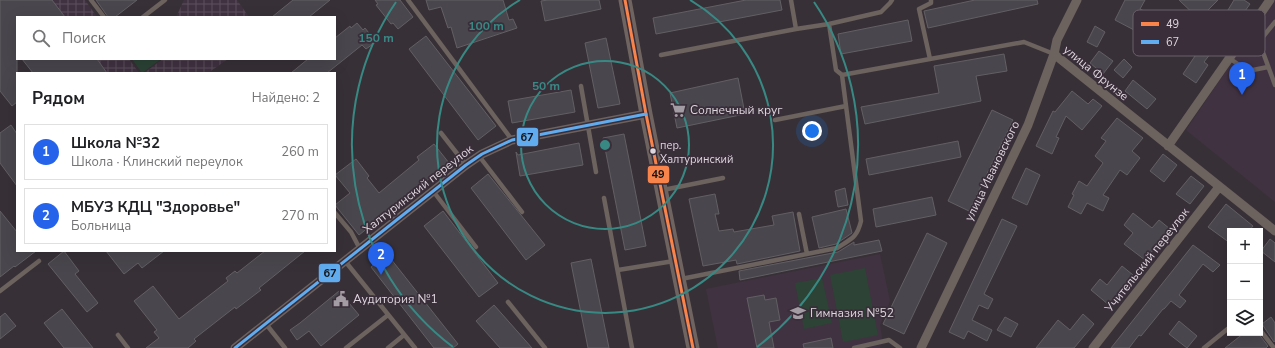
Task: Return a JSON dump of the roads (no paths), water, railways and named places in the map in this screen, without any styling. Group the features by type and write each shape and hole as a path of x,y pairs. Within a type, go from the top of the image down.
{"main road":[{"path":"625,0 646,114 693,348"}],"street":[{"name":"улица Ивановского","path":"923,347 1028,125 1054,54 1057,40 1077,0"},
{"path":"1263,10 1270,0"},
{"name":"улица Фрунзе","path":"1054,54 1275,231"},
{"path":"1168,146 1229,58"},
{"name":"Халтуринский переулок","path":"235,348 479,156 512,140 646,114"},
{"name":"Учительский переулок","path":"1093,348 1219,187"}],"lane":[{"path":"91,0 103,16"},
{"path":"144,16 165,0"},
{"path":"408,0 512,140"},
{"path":"791,0 796,28"},
{"path":"661,55 796,28 829,24 881,12 892,0"},
{"path":"930,59 919,9 931,3 931,0"},
{"path":"1265,34 1275,22"},
{"path":"679,280 837,248 850,240 858,232 861,221 842,75 836,70 829,24"},
{"name":"улица Фрунзе","path":"842,75 1024,42 1054,54"},
{"path":"1264,56 1275,85"},
{"path":"1229,58 1248,71 1268,67"},
{"path":"581,86 596,172"},
{"path":"775,120 846,106"},
{"path":"441,133 466,165"},
{"path":"479,156 522,212"},
{"path":"661,190 723,178"},
{"path":"433,191 476,247"},
{"path":"604,198 632,348"},
{"path":"336,214 351,232 361,249"},
{"path":"799,214 807,254"},
{"path":"618,270 676,260"},
{"path":"0,291 39,261"},
{"path":"345,261 415,348"},
{"path":"508,302 545,348"},
{"path":"346,348 388,315"},
{"path":"266,324 285,348"},
{"path":"1204,348 1227,329"},
{"path":"1263,334 1274,348"},
{"path":"118,335 128,348"},
{"path":"388,348 404,335"},
{"path":"854,348 889,340 900,348"}],"place":[{"name":"Школа №32","path":"1242,95"},
{"name":"Солнечный круг","path":"678,110"},
{"name":"пер. Халтуринский","path":"653,151"},
{"name":"МБУЗ КДЦ \"Здоровье\"","path":"381,275"},
{"name":"Аудитория №1","path":"341,299"},
{"name":"Гимназия №52","path":"798,313"}]}
